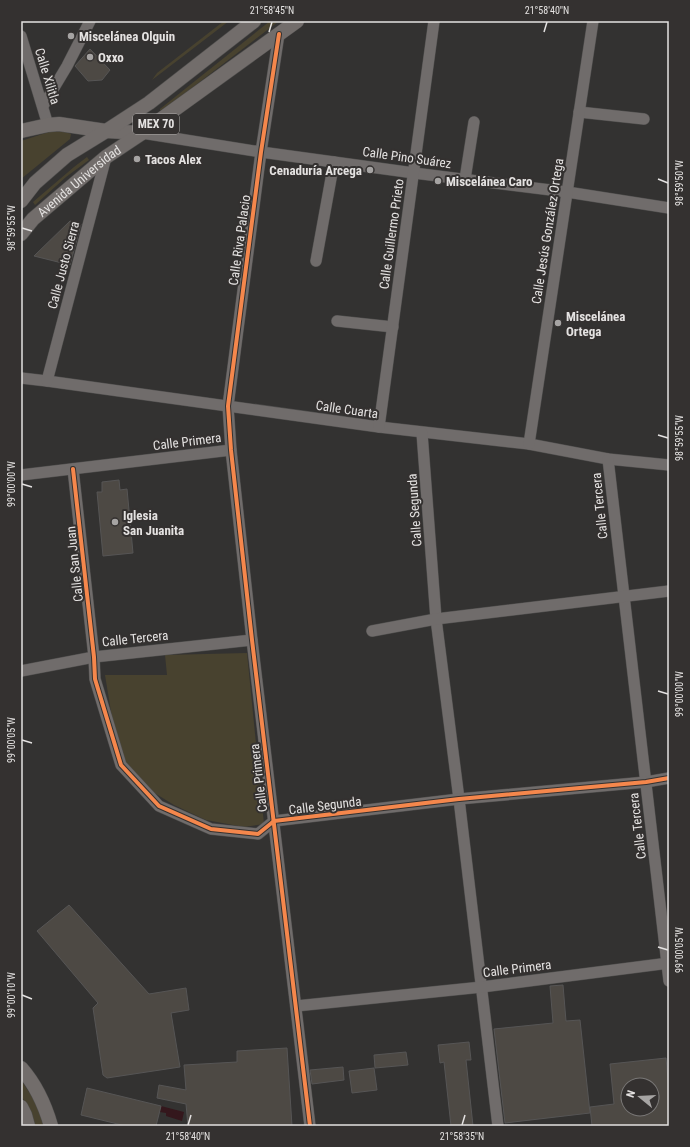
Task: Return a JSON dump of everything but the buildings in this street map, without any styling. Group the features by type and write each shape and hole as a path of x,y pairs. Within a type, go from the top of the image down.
{"main road":[{"name":"Avenida Universidad","path":"21,201 35,184 67,155 149,103 254,21"},
{"name":"Avenida Universidad","path":"21,234 33,219 106,157 142,134 297,21"},
{"path":"21,131 58,124 106,131 142,134"},
{"path":"21,208 33,219"},
{"path":"21,1068 31,1080 55,1126"},
{"path":"42,1099 50,1126"},
{"path":"21,1107 28,1126"}],"street":[{"path":"43,106 67,66 90,21"},
{"name":"Calle Guillermo Prieto","path":"380,428 434,21"},
{"name":"Calle Jesús González Ortega","path":"529,444 593,21"},
{"name":"Calle Riva Palacio","path":"231,450 228,406 261,152 280,34"},
{"name":"Calle Xilitla","path":"21,36 48,125"},
{"path":"580,112 644,119"},
{"path":"465,179 474,122"},
{"name":"Calle Pino Suárez","path":"142,134 414,173 567,192 669,208"},
{"name":"Calle Justo Sierra","path":"47,381 106,157"},
{"path":"316,261 334,162"},
{"path":"337,321 393,327"},
{"name":"Calle Cuarta","path":"21,378 380,428 529,444 608,459 669,465"},
{"name":"Calle Segunda","path":"422,433 436,619 498,1126"},
{"name":"Calle Primera","path":"21,475 231,450 310,1126"},
{"name":"Calle Tercera","path":"608,459 669,981"},
{"name":"Calle San Juan","path":"73,469 94,657"},
{"path":"372,631 436,619 669,591"},
{"name":"Calle Tercera","path":"21,671 94,657 252,640"},
{"name":"Calle Segunda","path":"94,657 95,679 121,765 159,806 211,829 258,834 274,821 459,799 646,782 669,778"},
{"name":"Calle Primera","path":"296,1006 482,987 668,964"}],"shaded area":[{"path":"224,21 229,21 152,80 157,73"},
{"path":"270,21 279,21 163,110 160,110 160,109"},
{"path":"58,129 71,134 70,139 21,179 21,141"},
{"path":"87,157 89,160 66,177 35,205 33,202"},
{"path":"247,653 264,824 244,827 206,820 174,805 148,789 125,761 114,730 105,675 167,675 165,655"},
{"path":"21,1080 35,1101 44,1126 35,1126 31,1111 21,1096"},
{"path":"161,1106 184,1112 182,1121 166,1116 166,1113 160,1112"}],"cycle path":[{"path":"279,34 261,152 228,406 231,450 252,640 310,1126"},
{"path":"73,469 94,657 95,679 121,765 159,806 211,829 258,834 274,821 459,799 646,782 669,778"}],"place":[{"name":"Miscelánea Olguin","path":"71,36"},
{"name":"Oxxo","path":"90,57"},
{"name":"Tacos Alex","path":"137,159"},
{"name":"Cenaduría Arcega","path":"370,170"},
{"name":"Miscelánea Caro","path":"438,181"},
{"name":"Miscelánea Ortega","path":"558,323"},
{"name":"Iglesia San Juanita","path":"115,522"}]}
